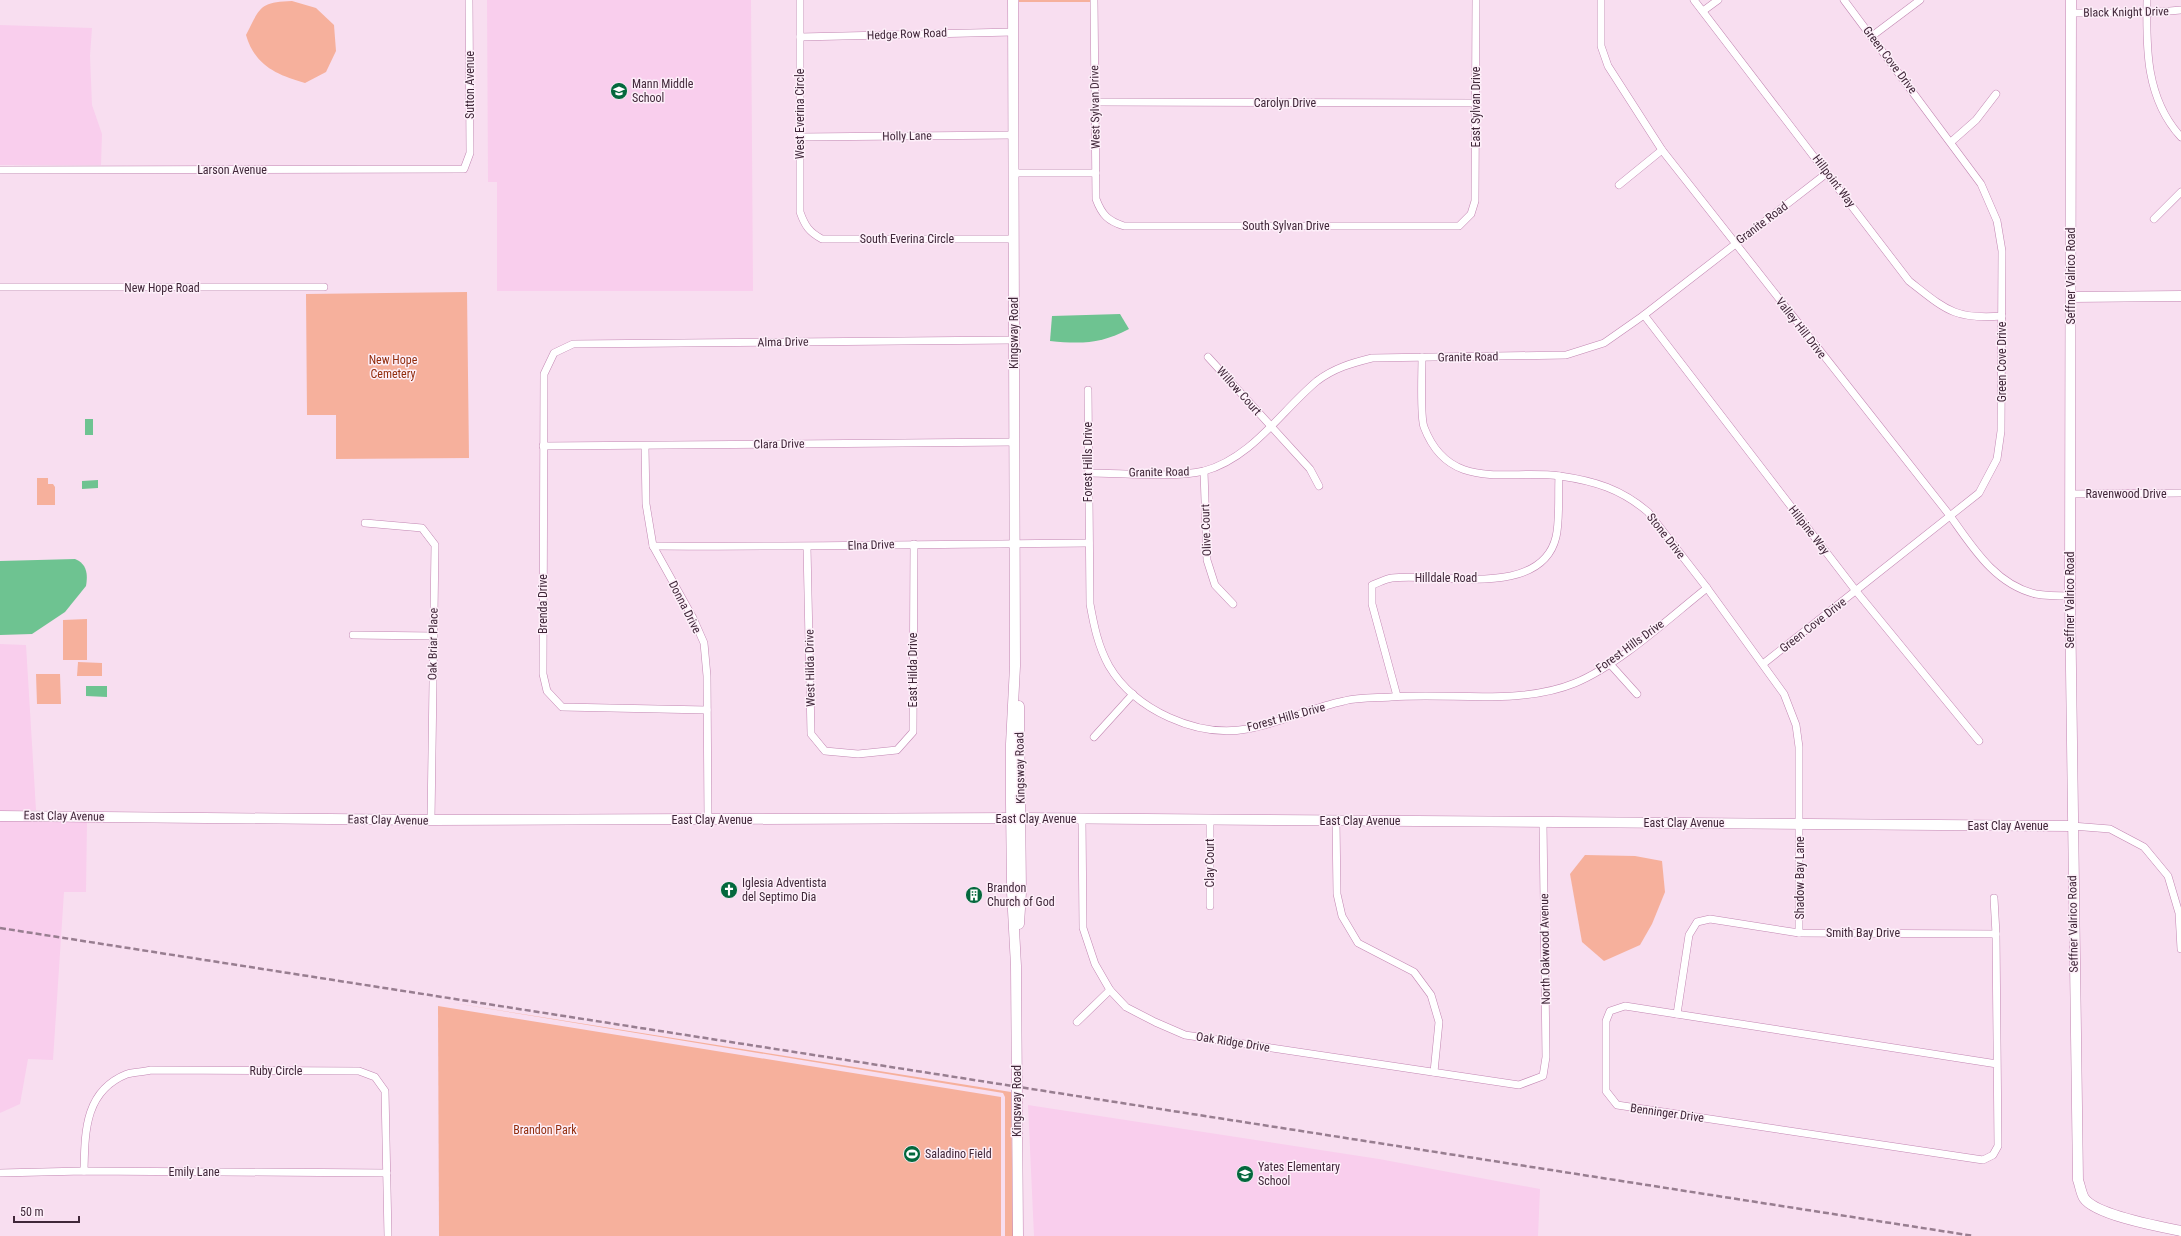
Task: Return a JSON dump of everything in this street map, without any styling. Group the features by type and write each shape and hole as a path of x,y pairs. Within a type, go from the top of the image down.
{"street":[{"name":"Sutton Avenue","path":"464,169 470,153 469,0"},
{"name":"West Everina Circle","path":"800,0 800,212 805,226"},
{"name":"Kingsway Road","path":"1013,0 1015,666 1020,742 1016,818 1021,892 1016,966 1018,1236"},
{"name":"West Sylvan Drive","path":"1094,0 1096,199 1101,213"},
{"name":"East Sylvan Drive","path":"1471,214 1475,201 1476,0"},
{"name":"Valley Hill Drive","path":"1601,0 1601,46 1608,66 1662,150 1734,244 1951,517 1980,557 2012,585 2036,594 2070,596"},
{"name":"Hillpoint Way","path":"1694,0 1915,285 1943,308 1962,315 1981,318 2002,316"},
{"path":"1703,11 1718,0"},
{"name":"Green Cove Drive","path":"1763,664 1951,517 1979,493 1997,459 2001,431 2002,250 1997,221 1981,184 1844,0"},
{"path":"1872,36 1920,0"},
{"name":"Seffner Valrico Road","path":"2071,0 2070,596 2078,1180 2084,1199 2102,1210 2148,1225 2181,1231"},
{"path":"2147,0 2148,65 2157,102 2173,129 2181,137"},
{"name":"Black Knight Drive","path":"2071,13 2147,13 2181,10"},
{"name":"Hedge Row Road","path":"800,37 1013,32"},
{"path":"1951,142 1976,120 1996,94"},
{"name":"Carolyn Drive","path":"1095,102 1476,103"},
{"name":"Holly Lane","path":"800,137 1013,135"},
{"path":"1619,185 1662,150"},
{"name":"Larson Avenue","path":"0,170 464,169"},
{"path":"1014,173 1096,173"},
{"name":"Granite Road","path":"1089,473 1173,474 1204,471 1238,455 1318,381 1342,366 1372,358 1566,355 1604,342 1644,316 1734,244 1827,173"},
{"path":"2154,219 2181,192"},
{"name":"South Sylvan Drive","path":"1101,213 1110,222 1124,226 1459,226 1471,214"},
{"name":"South Everina Circle","path":"805,226 811,233 822,239 1014,239"},
{"name":"New Hope Road","path":"0,287 324,287"},
{"path":"2071,297 2181,296"},
{"name":"Hillpine Way","path":"1644,316 1856,591 1980,741"},
{"name":"Alma Drive","path":"554,353 573,344 1014,340"},
{"name":"Brenda Drive","path":"554,353 544,374 543,674 547,691 562,707 707,710"},
{"name":"Willow Court","path":"1208,356 1310,469 1318,486"},
{"name":"Stone Drive","path":"1422,357 1424,425 1435,449 1453,466 1477,474 1558,476 1600,483 1638,503 1648,512 1707,588 1784,694 1796,725 1799,747 1800,824"},
{"name":"Forest Hills Drive","path":"1088,390 1088,543 1090,604 1096,636 1110,667 1133,694 1167,717 1207,730 1246,729 1346,700 1397,696 1532,695 1575,683 1610,664 1707,588"},
{"name":"Clara Drive","path":"543,446 1015,442"},
{"name":"Donna Drive","path":"645,446 646,504 653,546 693,618 704,643 707,676 708,821"},
{"name":"Olive Court","path":"1204,471 1207,560 1215,585 1233,604"},
{"name":"Hilldale Road","path":"1397,696 1372,604 1372,585 1391,578 1493,579 1531,569 1547,555 1556,537 1558,476"},
{"name":"Ravenwood Drive","path":"2070,494 2181,493"},
{"name":"Oak Briar Place","path":"365,523 422,528 435,545 431,820"},
{"name":"Elna Drive","path":"653,546 807,547 914,544 1088,543"},
{"name":"East Hilda Drive","path":"858,754 898,750 913,732 914,544"},
{"name":"West Hilda Drive","path":"807,547 811,734 825,751 858,754"},
{"path":"354,636 434,636"},
{"path":"1610,664 1637,694"},
{"path":"1094,737 1133,694"},
{"name":"East Clay Avenue","path":"0,816 708,821 1016,818 2072,826"},
{"name":"Oak Ridge Drive","path":"1082,819 1083,928 1095,964 1110,990 1126,1006 1154,1022 1185,1035 1519,1086 1543,1076"},
{"name":"Clay Court","path":"1210,820 1210,906"},
{"path":"1336,821 1337,894 1342,916 1358,943 1414,972 1431,995 1439,1022 1434,1072"},
{"name":"North Oakwood Avenue","path":"1543,822 1546,1057 1543,1076"},
{"name":"Shadow Bay Lane","path":"1800,824 1800,933"},
{"path":"2072,826 2110,829 2144,847 2168,876 2180,913 2181,949"},
{"path":"1994,898 1996,934 1997,1064"},
{"name":"Smith Bay Drive","path":"1677,1014 1689,934 1697,922 1710,919 1800,933 1996,934"},
{"path":"1077,1022 1110,990"},
{"name":"Benninger Drive","path":"1625,1006 1997,1064 1998,1146 1993,1155 1983,1160 1617,1105 1606,1091 1606,1021 1610,1011 1625,1006"},
{"name":"Ruby Circle","path":"84,1171 85,1129 90,1109 105,1088 127,1074 151,1070 359,1071 375,1077 386,1091 388,1236"},
{"name":"Emily Lane","path":"0,1172 84,1171 387,1173"}],"shaded area":[{"name":"Mann Middle School","path":"487,0 751,0 753,291 497,291 497,182 488,182"},
{"path":"0,25 92,28 90,56 92,105 102,134 101,165 0,165"},
{"path":"1120,314 1129,329 1109,338 1091,342 1050,341 1052,316"},
{"path":"85,419 93,419 93,435 85,435"},
{"path":"98,480 98,488 82,489 82,481"},
{"path":"75,559 82,564 86,570 86,586 65,612 32,634 0,635 0,561"},
{"path":"0,644 26,645 36,810 0,811"},
{"path":"86,686 107,686 107,697 86,696"},
{"path":"0,821 87,821 86,892 64,892 53,1060 28,1059 20,1104 0,1113"},
{"name":"Yates Elementary School","path":"1028,1105 1379,1159 1540,1189 1538,1236 1034,1236"}],"green space":[{"path":"1019,0 1090,0 1090,2 1019,2"},
{"path":"292,1 316,8 334,25 336,51 326,72 305,83 268,68 255,54 246,35 254,18 262,8 273,3"},
{"name":"New Hope Cemetery","path":"467,292 469,458 336,459 336,415 307,415 306,294"},
{"path":"37,478 48,478 48,484 53,484 55,487 55,505 37,505"},
{"path":"87,619 87,660 63,660 63,620"},
{"path":"78,662 102,663 102,676 77,676"},
{"path":"36,674 60,674 61,704 37,704"},
{"path":"1585,855 1635,856 1662,861 1665,892 1652,924 1640,945 1604,961 1582,942 1570,874"},
{"path":"441,1001 1011,1092 1013,1236 1005,1236 1005,1097 1003,1093"},
{"name":"Brandon Park","path":"438,1006 1001,1097 1001,1236 439,1236"}],"railway":[{"path":"0,928 1974,1236"}],"place":[{"name":"Mann Middle School","path":"619,91"},
{"name":"Iglesia Adventista del Septimo Dia","path":"729,890"},
{"name":"Brandon Church of God","path":"974,895"},
{"name":"Saladino Field","path":"912,1154"},
{"name":"Yates Elementary School","path":"1245,1174"}]}
